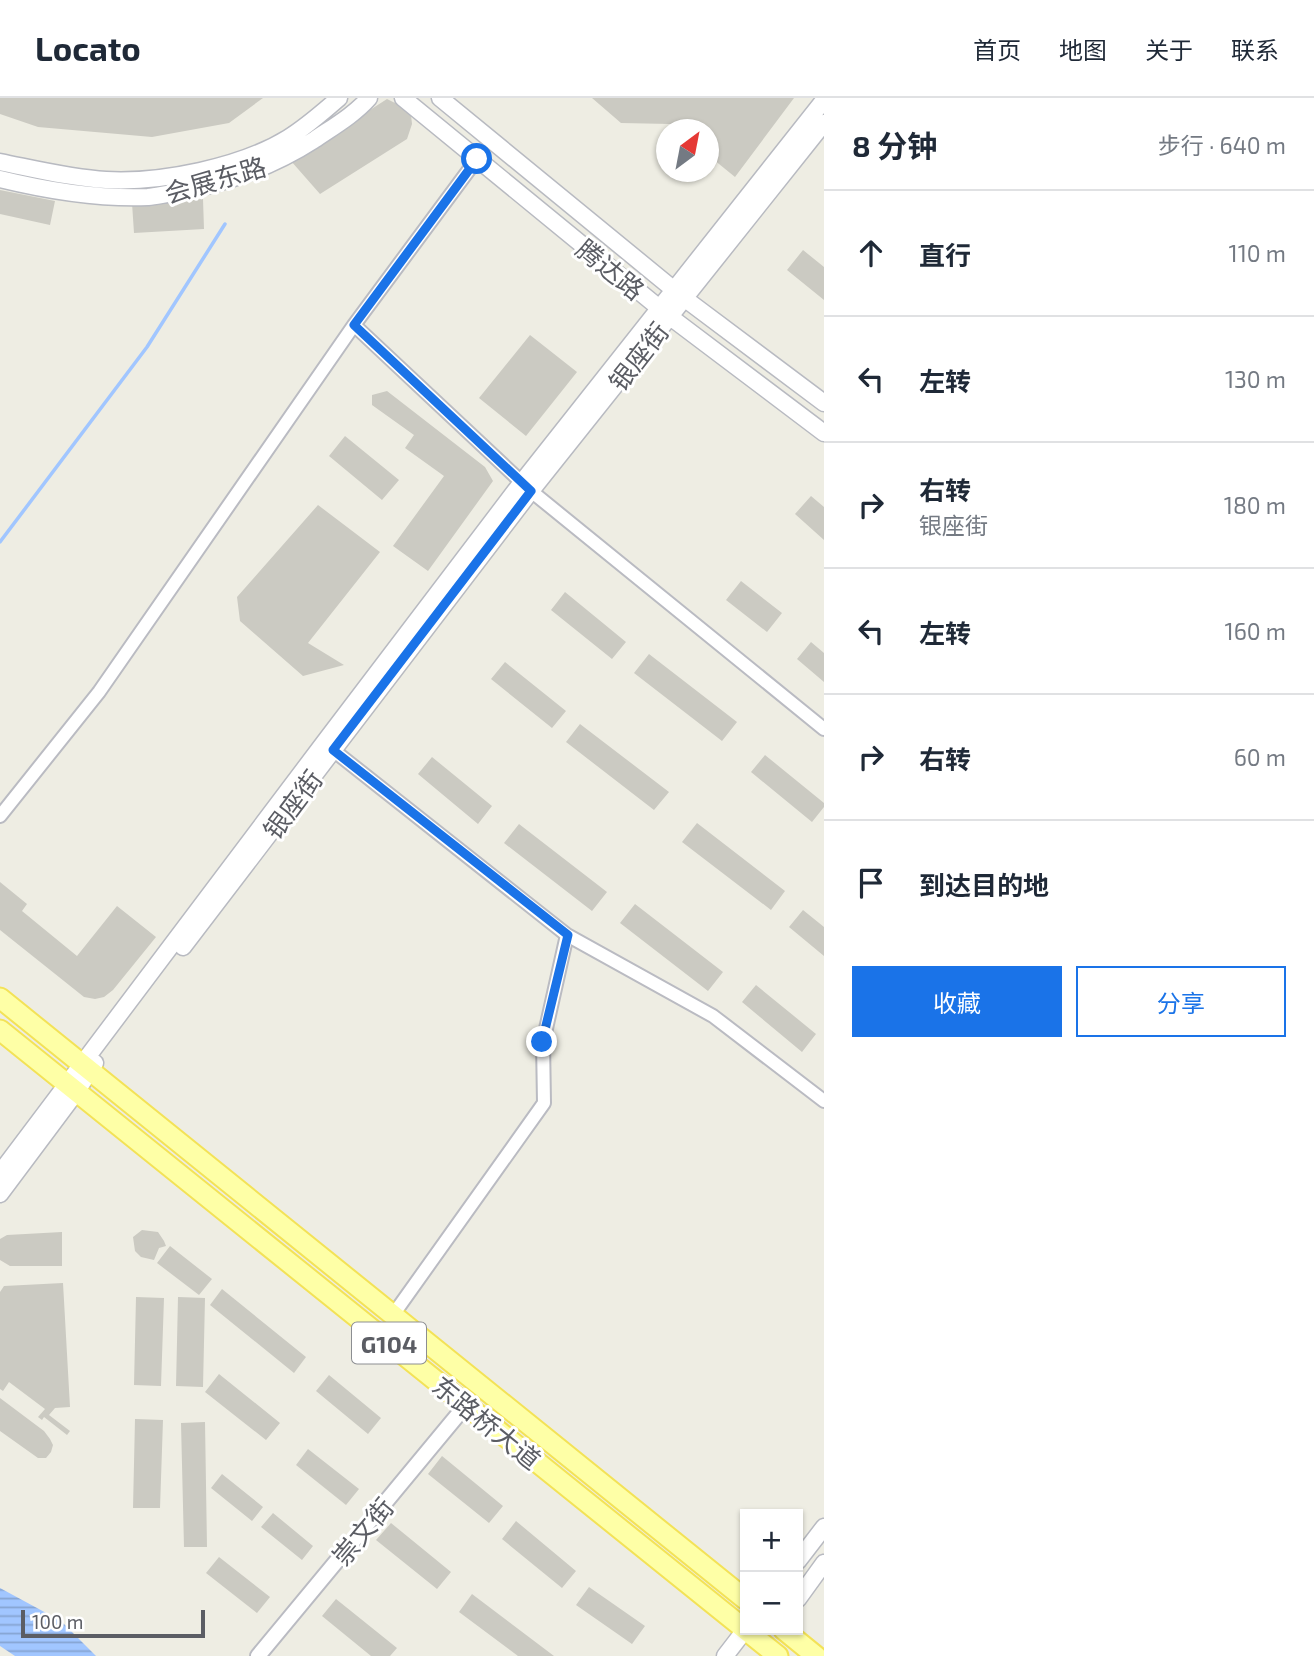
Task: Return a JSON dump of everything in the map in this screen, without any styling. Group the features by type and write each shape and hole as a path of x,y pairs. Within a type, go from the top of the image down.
{"main road":[{"name":"会展东路","path":"0,162 106,180 144,180 192,172 243,160 288,138 339,98"},
{"name":"会展东路","path":"0,179 62,192 107,197 152,197 198,189 248,174 293,153 350,115 369,98"},
{"name":"腾达路","path":"403,98 664,312 824,433"},
{"name":"腾达路","path":"440,98 679,294 824,403"},
{"path":"679,294 824,100"},
{"name":"银座街","path":"0,1194 85,1067 333,750 527,486 664,312 824,123"},
{"path":"85,1067 527,486"},
{"name":"东路桥大道","path":"0,998 740,1594"},
{"name":"东路桥大道","path":"0,1030 740,1626"},
{"path":"0,1173 72,1087"},
{"path":"803,1554 824,1527"},
{"path":"803,1592 824,1563"},
{"path":"725,1656 741,1635"},
{"name":"东路桥大道","path":"750,1635 765,1652"},
{"path":"790,1635 816,1656"}],"street":[{"path":"0,816 99,692 354,325 477,159"},
{"path":"354,325 527,486 824,729"},
{"path":"333,750 568,935 713,1016 824,1101"},
{"path":"393,1315 544,1103 542,1042 568,935"},
{"name":"崇文街","path":"258,1656 466,1405"}],"water":[{"path":"0,1588 61,1621 96,1656 15,1656 0,1646"}],"building":[{"path":"0,98 263,98 229,123 152,137 38,127 0,114"},
{"path":"592,98 794,98 735,177 719,164 719,119 656,119 656,124 621,123"},
{"path":"387,99 403,107 411,115 412,124 407,139 320,194 291,161"},
{"path":"0,190 55,201 50,225 0,214"},
{"path":"203,199 204,229 134,233 132,203"},
{"path":"803,250 824,267 824,300 787,270"},
{"path":"530,335 577,372 526,436 479,398"},
{"path":"387,391 485,467 493,481 428,571 393,546 444,476 405,448 414,435 372,405 372,395"},
{"path":"345,436 399,480 382,500 329,456"},
{"path":"811,496 824,507 824,540 795,514"},
{"path":"318,505 380,552 308,643 344,665 303,676 240,621 237,597"},
{"path":"741,581 782,613 767,632 726,600"},
{"path":"565,592 626,642 612,659 551,610"},
{"path":"811,642 824,653 824,682 797,659"},
{"path":"649,654 737,722 722,741 634,673"},
{"path":"505,662 566,711 552,728 491,679"},
{"path":"580,724 669,792 654,810 566,742"},
{"path":"765,755 824,803 824,807 812,822 751,772"},
{"path":"432,757 492,806 478,824 418,774"},
{"path":"697,823 785,891 771,910 682,842"},
{"path":"519,824 607,892 592,911 504,843"},
{"path":"0,882 27,904 22,911 77,956 117,906 156,937 113,990 104,997 84,997 0,930"},
{"path":"635,904 723,972 708,991 620,923"},
{"path":"803,910 824,927 824,956 789,927"},
{"path":"756,985 816,1034 802,1052 742,1002"},
{"path":"142,1230 158,1232 166,1246 159,1248 154,1260 141,1257 135,1251 133,1237"},
{"path":"62,1232 62,1266 10,1266 0,1260 0,1239 7,1235"},
{"path":"170,1246 212,1279 199,1295 157,1263"},
{"path":"63,1283 70,1407 55,1408 49,1415 70,1431 67,1435 44,1417 42,1420 38,1417 45,1409 9,1382 3,1391 0,1389 0,1292 4,1286"},
{"path":"222,1289 306,1357 294,1373 210,1305"},
{"path":"136,1297 164,1298 161,1386 134,1385"},
{"path":"178,1297 205,1298 203,1387 176,1386"},
{"path":"219,1374 280,1423 266,1440 205,1392"},
{"path":"329,1375 381,1418 368,1434 316,1391"},
{"path":"0,1398 44,1431 53,1445 46,1458 38,1458 0,1431"},
{"path":"135,1419 163,1420 160,1508 133,1508"},
{"path":"205,1422 207,1547 184,1547 181,1423"},
{"path":"308,1449 359,1489 346,1505 296,1465"},
{"path":"442,1456 503,1506 489,1523 428,1474"},
{"path":"222,1474 263,1507 252,1521 211,1488"},
{"path":"273,1513 313,1546 302,1560 261,1527"},
{"path":"516,1521 576,1571 562,1588 502,1539"},
{"path":"391,1523 451,1572 437,1589 376,1540"},
{"path":"219,1557 270,1597 257,1613 206,1573"},
{"path":"589,1587 645,1626 632,1644 576,1605"},
{"path":"472,1594 554,1656 518,1656 459,1612"},
{"path":"336,1599 397,1648 390,1656 371,1656 322,1616"}],"waterway":[{"path":"0,542 147,347 225,224"}],"route":[{"path":"477,159 354,325 531,491 333,750 568,935 542,1042"}]}
